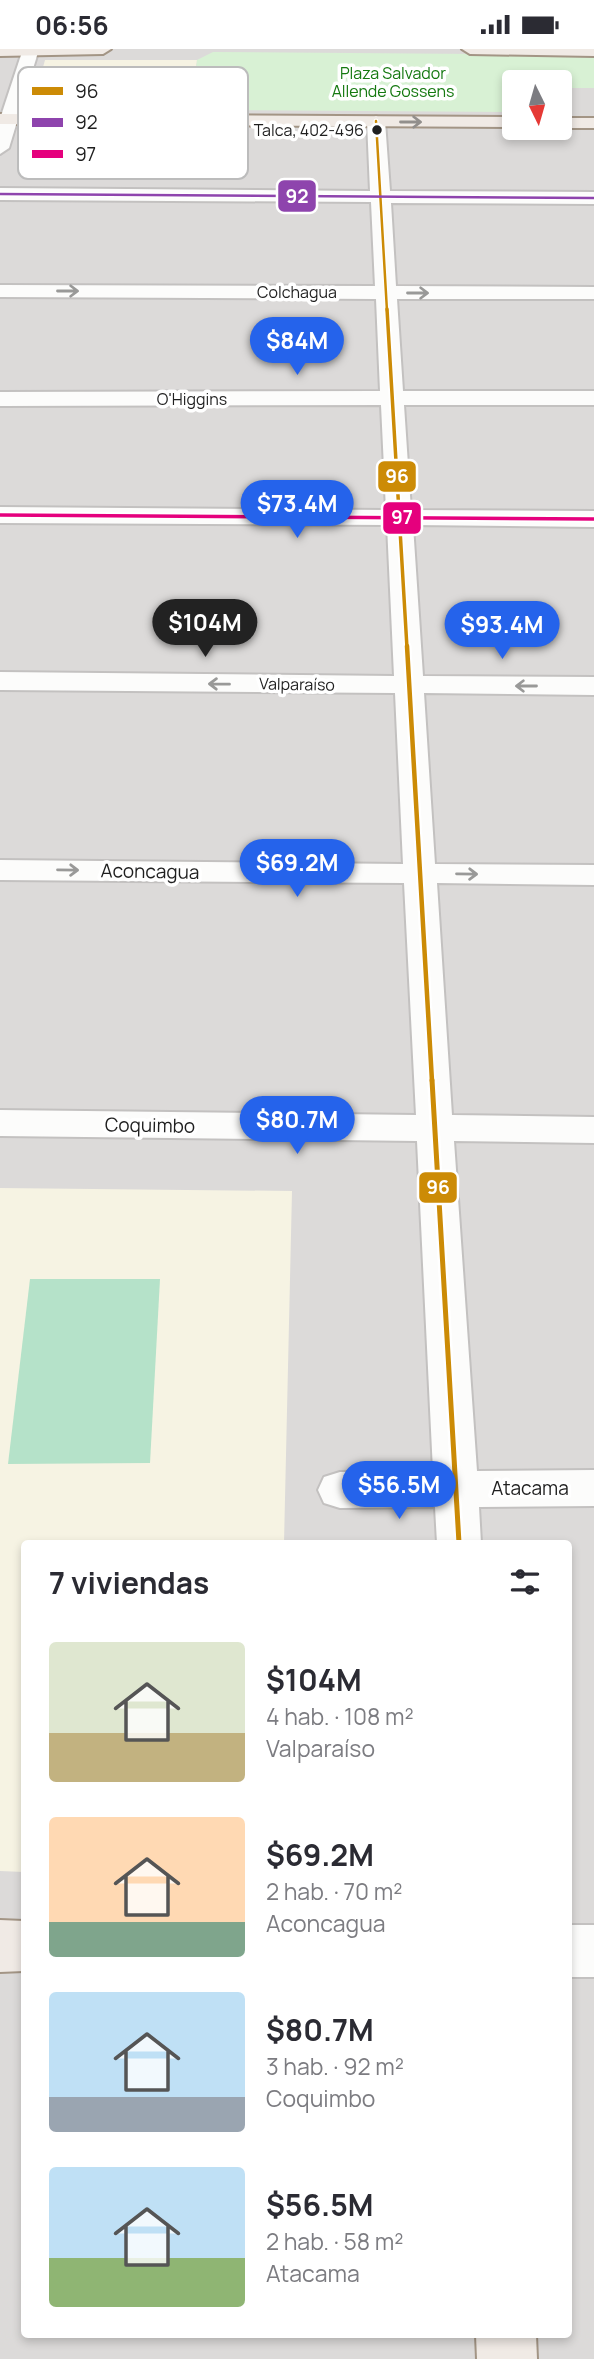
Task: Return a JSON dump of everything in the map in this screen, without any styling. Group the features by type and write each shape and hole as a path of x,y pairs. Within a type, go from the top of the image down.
{"main road":[{"path":"0,51 103,49"},
{"path":"470,49 594,51"},
{"path":"248,120 502,122"},
{"path":"572,123 594,123"},
{"path":"0,1946 21,1946"},
{"path":"506,2338 508,2359"}],"street":[{"path":"25,67 31,50"},
{"path":"0,149 5,119 18,84"},
{"path":"376,121 459,1540"},
{"path":"0,194 594,198"},
{"name":"Colchagua","path":"0,291 594,293"},
{"name":"O'Higgins","path":"0,399 594,398"},
{"path":"0,515 594,519"},
{"name":"Valparaíso","path":"0,681 594,686"},
{"name":"Aconcagua","path":"0,870 594,875"},
{"name":"Coquimbo","path":"0,1123 594,1130"},
{"name":"Atacama","path":"340,1490 594,1488"},
{"path":"572,1951 594,1951"}],"shaded area":[{"path":"0,49 594,49 594,2359 0,2359"},
{"path":"45,60 197,60 196,67 43,67"},
{"path":"0,1188 292,1191 284,1540 21,1540 21,1872 0,1871"}],"green space":[{"name":"Plaza Salvador Allende Gossens","path":"213,52 594,55 594,88 572,88 572,70 502,70 502,112 248,110 248,67 196,67 197,60"},
{"path":"30,1279 160,1279 150,1463 8,1464"}],"transit line":[{"name":"96","path":"376,121 459,1540"},
{"name":"92","path":"0,194 594,198"},
{"name":"97","path":"0,515 594,519"}],"place":[{"name":"Talca, 402-496","path":"377,130"}]}
